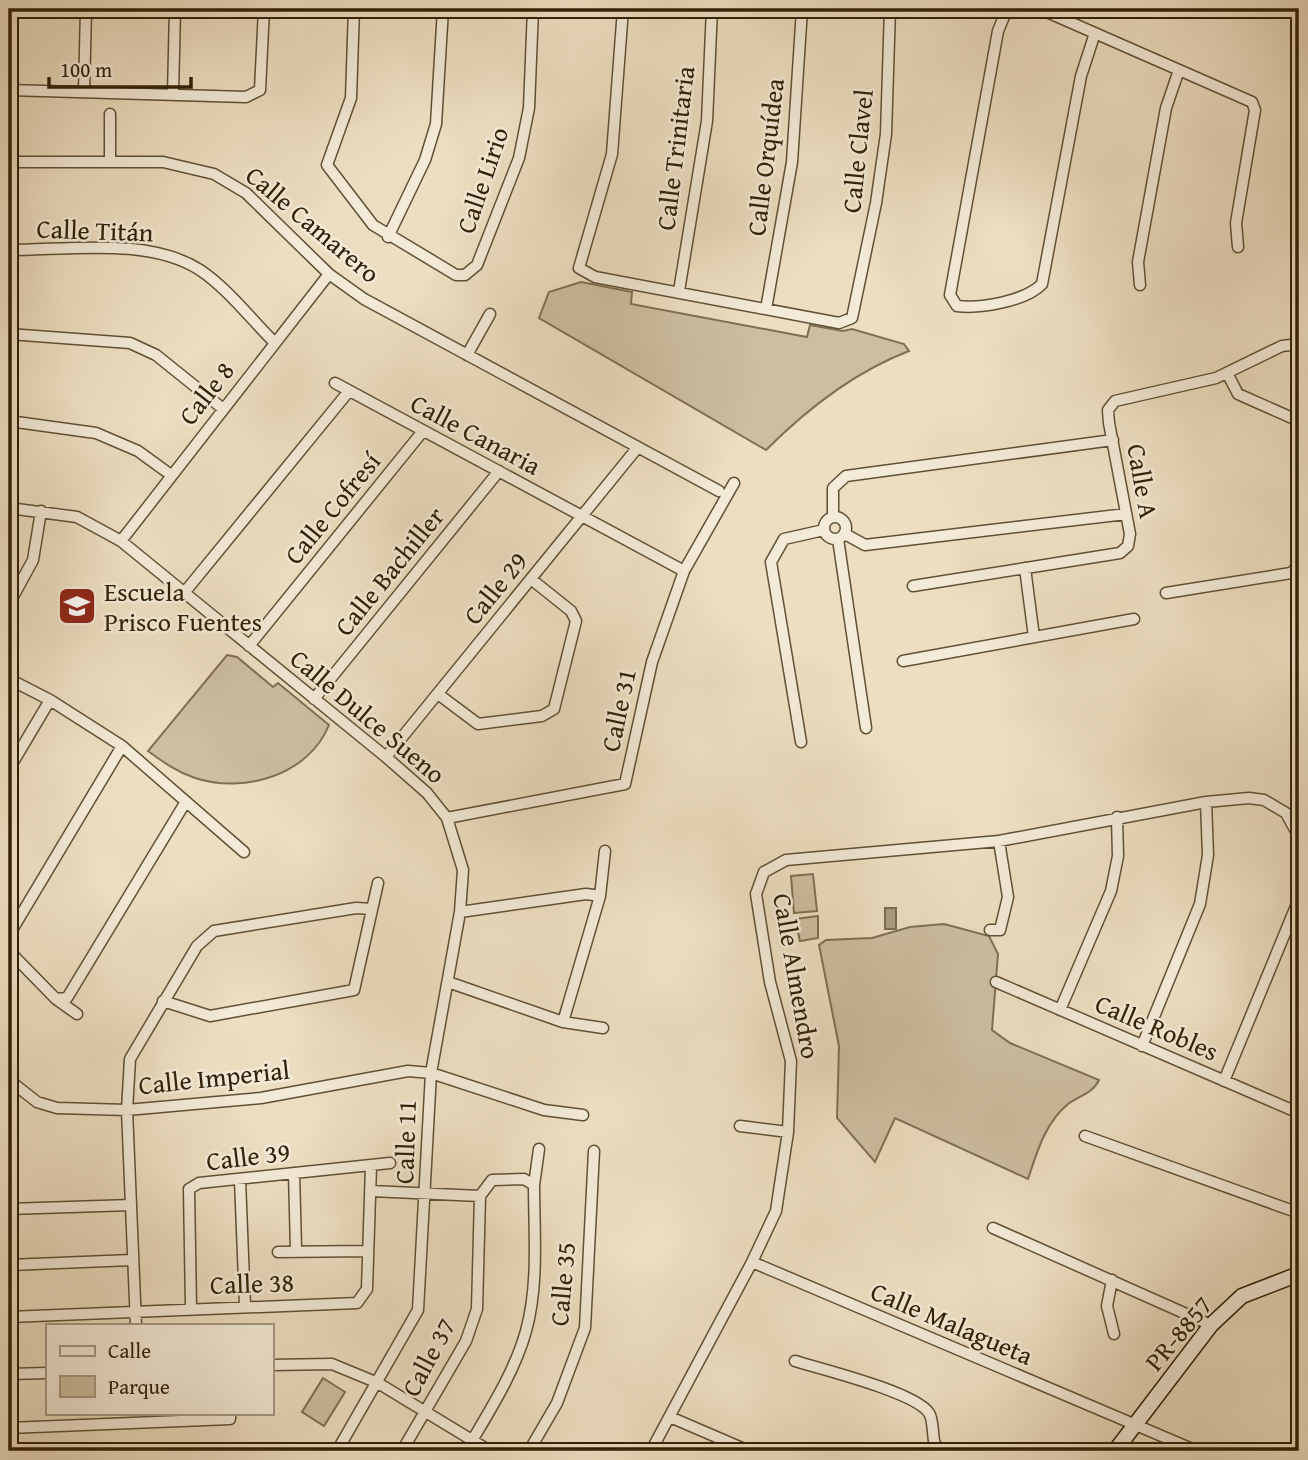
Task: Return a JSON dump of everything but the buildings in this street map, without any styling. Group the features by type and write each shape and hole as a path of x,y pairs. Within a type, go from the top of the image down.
{"street":[{"path":"84,92 86,9"},
{"path":"173,94 175,9"},
{"path":"9,90 246,97 260,90 264,9"},
{"path":"354,9 351,98 327,165 373,225 388,237 425,160 436,124 443,9"},
{"name":"Calle Lirio","path":"388,237 456,275 465,275 477,265 519,158 529,108 533,9"},
{"path":"623,9 612,154 579,268 595,277 766,309"},
{"name":"Calle Trinitaria","path":"679,292 707,121 712,9"},
{"name":"Calle Orquídea","path":"766,309 792,162 802,9"},
{"name":"Calle Clavel","path":"766,309 839,323 852,318 876,203 886,134 890,9"},
{"path":"1007,9 998,31 950,295 957,306 970,307 1033,293 1042,284 1081,76 1095,33"},
{"path":"1040,9 1252,102 1255,110 1236,223 1238,247"},
{"path":"1140,285 1138,262 1166,108 1179,70"},
{"path":"110,114 110,162"},
{"name":"Calle Camarero","path":"9,162 163,162 214,174 246,193 329,274 364,299 719,491"},
{"name":"Calle Titán","path":"9,250 142,249 172,256 201,271 274,342"},
{"name":"Calle 8","path":"121,541 329,274"},
{"path":"467,355 490,314"},
{"path":"9,334 130,343 156,355 222,408"},
{"name":"Calle A","path":"914,586 1120,553 1128,546 1130,534 1108,410 1115,401 1216,378 1282,346 1299,344"},
{"path":"1227,373 1238,394 1299,421"},
{"name":"Calle Canaria","path":"335,383 684,571"},
{"path":"184,593 349,391"},
{"path":"9,421 96,433 138,451 171,475"},
{"name":"Calle Cofresí","path":"249,646 423,431"},
{"path":"833,517 834,488 846,476 1113,440"},
{"name":"Calle 29","path":"386,757 638,447"},
{"name":"Calle Bachiller","path":"314,699 499,471"},
{"name":"Calle 31","path":"447,818 625,784 652,662 684,571 734,484"},
{"name":"Calle Dulce Sueno","path":"9,508 77,517 121,541 386,757 427,793 447,818"},
{"path":"9,604 33,560 41,511"},
{"path":"833,517 826,522 824,530 829,537 841,536 865,545 1126,514"},
{"path":"833,517 845,522 841,536 866,728"},
{"path":"801,742 771,562 784,539 824,530"},
{"path":"1166,593 1291,573 1299,565"},
{"path":"1025,568 1034,637"},
{"path":"438,694 478,724 542,716 554,709 576,621 571,611 531,579"},
{"path":"903,661 1134,619"},
{"path":"9,679 50,700 122,746 244,852"},
{"path":"9,769 50,700"},
{"path":"9,935 122,746"},
{"name":"Calle Almendro","path":"651,1451 752,1262 775,1211 789,1132 791,1061 770,982 755,894 764,872 786,860 999,841 1117,817 1206,802 1249,798 1264,800 1286,813 1299,837"},
{"path":"1142,1046 1200,904 1208,855 1206,802"},
{"path":"56,999 67,998 185,803"},
{"path":"1060,1010 1111,891 1118,856 1117,817"},
{"name":"Calle 11","path":"337,1451 418,1310 431,1073 460,912 463,870 447,818"},
{"path":"990,930 1000,930 1008,897 999,841"},
{"path":"563,1022 600,896 605,851"},
{"path":"163,1001 210,1016 354,990 378,883"},
{"path":"460,912 586,894 600,896"},
{"path":"1224,1081 1299,899"},
{"path":"136,1319 127,1110 130,1059 163,1001 197,946 214,931 356,908 372,909"},
{"path":"9,951 56,999 77,1014"},
{"path":"448,982 563,1022 603,1028"},
{"name":"Calle Robles","path":"996,982 1299,1113"},
{"name":"Calle Imperial","path":"9,1080 37,1102 57,1108 127,1110 261,1098 408,1071 431,1073 544,1110 583,1115"},
{"path":"740,1126 789,1132"},
{"path":"1085,1136 1299,1213"},
{"path":"466,1451 515,1364 527,1328 534,1283 534,1185 539,1149"},
{"name":"Calle 35","path":"529,1451 557,1403 585,1328 594,1151"},
{"name":"Calle 39","path":"191,1308 189,1189 199,1183 390,1163"},
{"name":"Calle 38","path":"9,1317 136,1319 191,1308 357,1303 367,1289 366,1251 371,1166"},
{"path":"294,1173 296,1250"},
{"path":"371,1191 426,1191 480,1196 492,1180 524,1179 534,1185"},
{"path":"240,1180 244,1306"},
{"name":"Calle 37","path":"402,1451 466,1341 477,1309 480,1196"},
{"path":"9,1209 131,1205"},
{"path":"993,1228 1211,1325"},
{"path":"278,1252 366,1251"},
{"path":"9,1265 132,1260"},
{"name":"Calle Malagueta","path":"752,1262 1197,1451"},
{"name":"PR-8857","path":"1115,1451 1211,1325 1242,1296 1299,1274"},
{"path":"1112,1280 1107,1306 1114,1334"},
{"path":"795,1361 856,1379 922,1407 931,1416 935,1445 944,1451"},
{"path":"273,1365 332,1364 378,1382 490,1451"},
{"path":"9,1374 46,1373"},
{"path":"9,1428 230,1419 230,1414"},
{"path":"670,1418 749,1451"}],"green space":[{"path":"581,282 632,292 631,304 807,337 810,325 843,331 852,329 904,344 909,351 869,370 832,393 766,450 539,318 549,292"},
{"path":"227,655 237,657 273,687 278,683 329,725 320,742 307,757 291,768 254,781 214,782 182,773 148,751"},
{"path":"813,874 817,911 794,913 791,876"},
{"path":"818,916 818,938 800,941 795,919"},
{"path":"944,924 989,936 998,954 992,1030 1010,1043 1099,1080 1089,1091 1068,1104 1053,1120 1043,1138 1028,1179 895,1118 875,1162 837,1118 839,1046 819,945 826,940 872,938 910,927"},
{"path":"323,1378 345,1392 324,1426 302,1412"}],"shaded area":[{"path":"885,908 896,908 896,929 885,929"}],"place":[{"name":"Escuela Prisco Fuentes","path":"77,606"}]}
